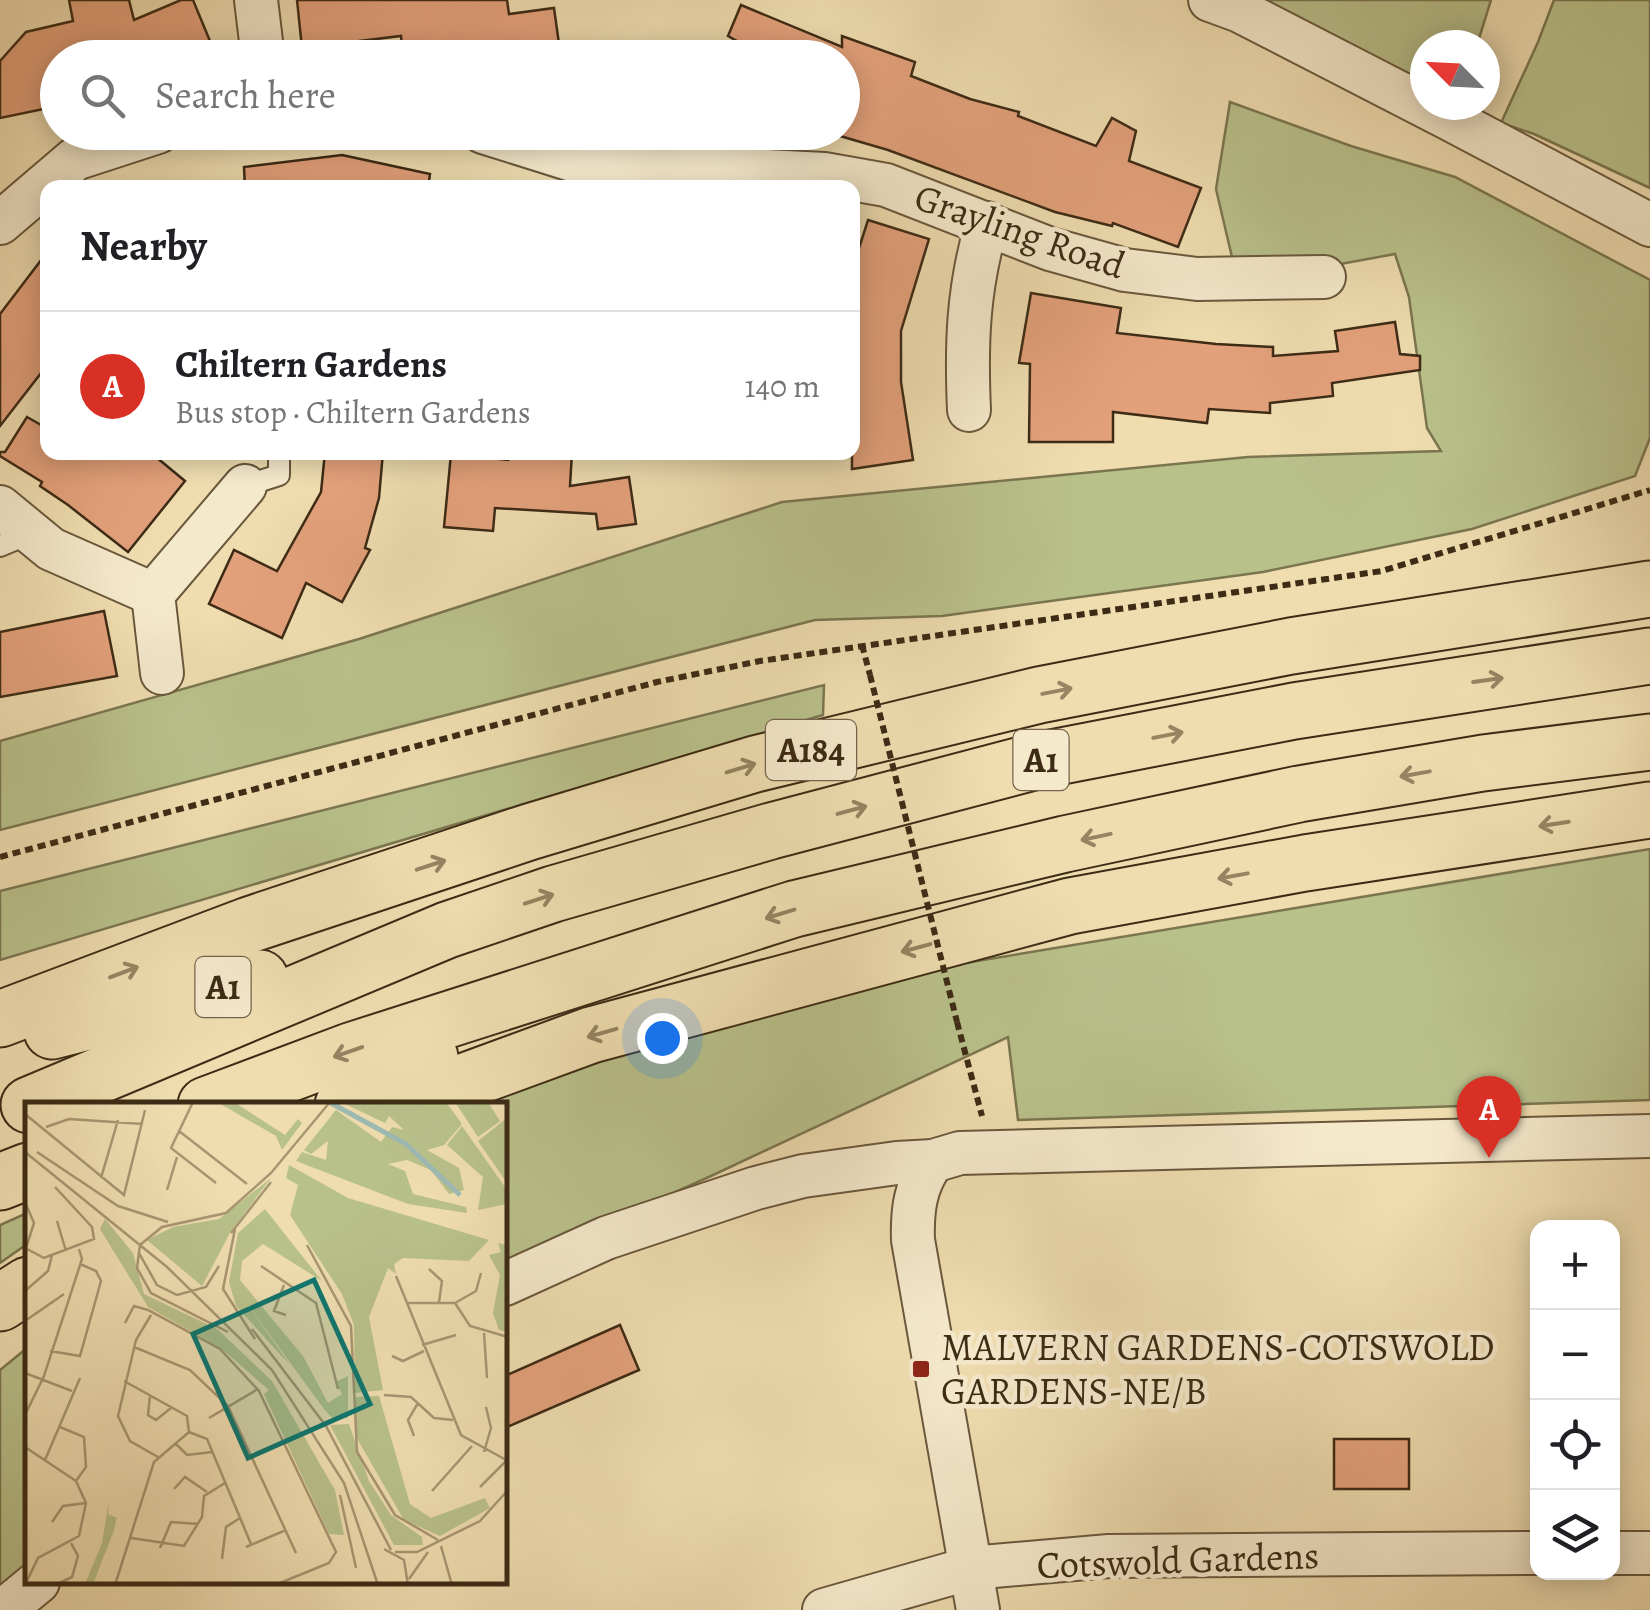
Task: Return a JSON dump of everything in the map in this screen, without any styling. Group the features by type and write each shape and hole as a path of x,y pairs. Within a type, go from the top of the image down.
{"highway":[{"name":"A184","path":"0,1019 249,925 529,832 755,764 1040,695 1291,646 1650,589"},
{"name":"A1","path":"35,1102 447,930 553,894 771,830 1041,760 1294,710 1650,656"},
{"name":"A1","path":"214,1102 350,1051 794,910 1065,844 1298,794 1483,762 1650,742"},
{"path":"408,1102 591,1036 1070,906 1306,863 1650,810"},
{"name":"A1","path":"0,1045 447,930"},
{"path":"347,1102 573,978"},
{"name":"A1","path":"0,1117 25,1106"},
{"path":"0,1182 25,1173"},
{"path":"0,1303 25,1286"}],"street":[{"path":"256,0 261,40"},
{"path":"1210,0 1240,11 1432,109 1650,226"},
{"path":"50,180 75,159 103,150"},
{"name":"Grayling Road","path":"540,150 616,179 766,171 858,180"},
{"name":"Grayling Road","path":"860,180 886,185 1050,249 1125,270 1197,279 1324,278"},
{"path":"0,223 40,189"},
{"path":"970,410 966,358 969,305 987,224"},
{"path":"162,673 153,594 245,486"},
{"path":"10,528 153,594"},
{"path":"508,1283 606,1238 756,1188 803,1176 933,1161 960,1153 1650,1136"},
{"path":"933,1161 917,1191 912,1215 913,1240 978,1610"},
{"path":"1620,1553 1650,1553"},
{"name":"Cotswold Gardens","path":"824,1610 972,1568 1109,1556 1530,1554"},
{"path":"4,1610 34,1585"}],"lane":[{"path":"245,486 279,474 279,460"}],"path":[{"path":"0,857 657,682 760,660 1382,570 1650,490"},
{"path":"862,646 992,1151"}],"green space":[{"path":"1205,0 1491,0 1482,30 1410,30 1410,88"},
{"path":"1554,0 1650,0 1650,188 1534,134 1501,123"},
{"path":"1230,102 1351,146 1455,177 1650,280 1650,438 1635,476 1472,529 1263,572 942,616 815,620 0,830 0,741 359,639 782,502 1248,457 1441,451 1427,428 1409,297 1395,254 1335,265 1235,270 1216,189"},
{"path":"824,685 823,715 0,960 0,891"},
{"path":"1650,849 1650,1100 1018,1120 1008,1037 508,1268 508,1102 493,1102 549,1073 917,971"},
{"path":"25,1214 25,1245 0,1263 0,1225"},
{"path":"25,1350 25,1571 0,1590 0,1370"}],"building":[{"path":"69,0 129,0 134,20 181,0 193,0 210,40 40,40 40,110 0,118 0,61 26,32 73,21"},
{"path":"297,0 507,0 509,14 554,8 558,40 401,40 401,36 301,40"},
{"path":"741,5 825,40 735,40 728,36"},
{"path":"860,42 915,62 911,76 970,99 1019,112 1018,116 1096,146 1112,118 1136,131 1129,161 1201,188 1178,247 1113,223 1112,226 1055,212 860,142"},
{"path":"342,155 430,174 429,180 245,180 244,167"},
{"path":"868,220 929,239 901,331 901,382 913,460 852,469 852,460 860,460 860,245"},
{"path":"40,262 40,374 0,426 0,314"},
{"path":"1031,293 1121,308 1117,333 1273,347 1273,356 1338,351 1335,331 1395,322 1400,354 1420,356 1420,370 1332,383 1333,396 1270,403 1270,413 1209,409 1207,423 1113,412 1113,442 1029,442 1030,364 1019,363"},
{"path":"27,417 40,424 40,460 160,460 185,481 128,552 40,486 42,482 0,456 0,452 5,452"},
{"path":"324,460 382,460 379,498 365,548 370,550 342,602 306,583 282,638 209,604 234,550 277,571 321,492"},
{"path":"450,460 572,460 570,486 629,477 636,524 598,529 596,514 495,508 493,531 444,527"},
{"path":"104,611 117,676 0,697 0,632"},
{"path":"620,1325 639,1370 508,1427 508,1375"},
{"path":"1334,1439 1409,1439 1409,1489 1334,1489"}],"place":[{"name":"Chiltern Gardens","path":"1489,1158"},
{"name":"MALVERN GARDENS-COTSWOLD GARDENS-NE/B","path":"921,1369"}]}
